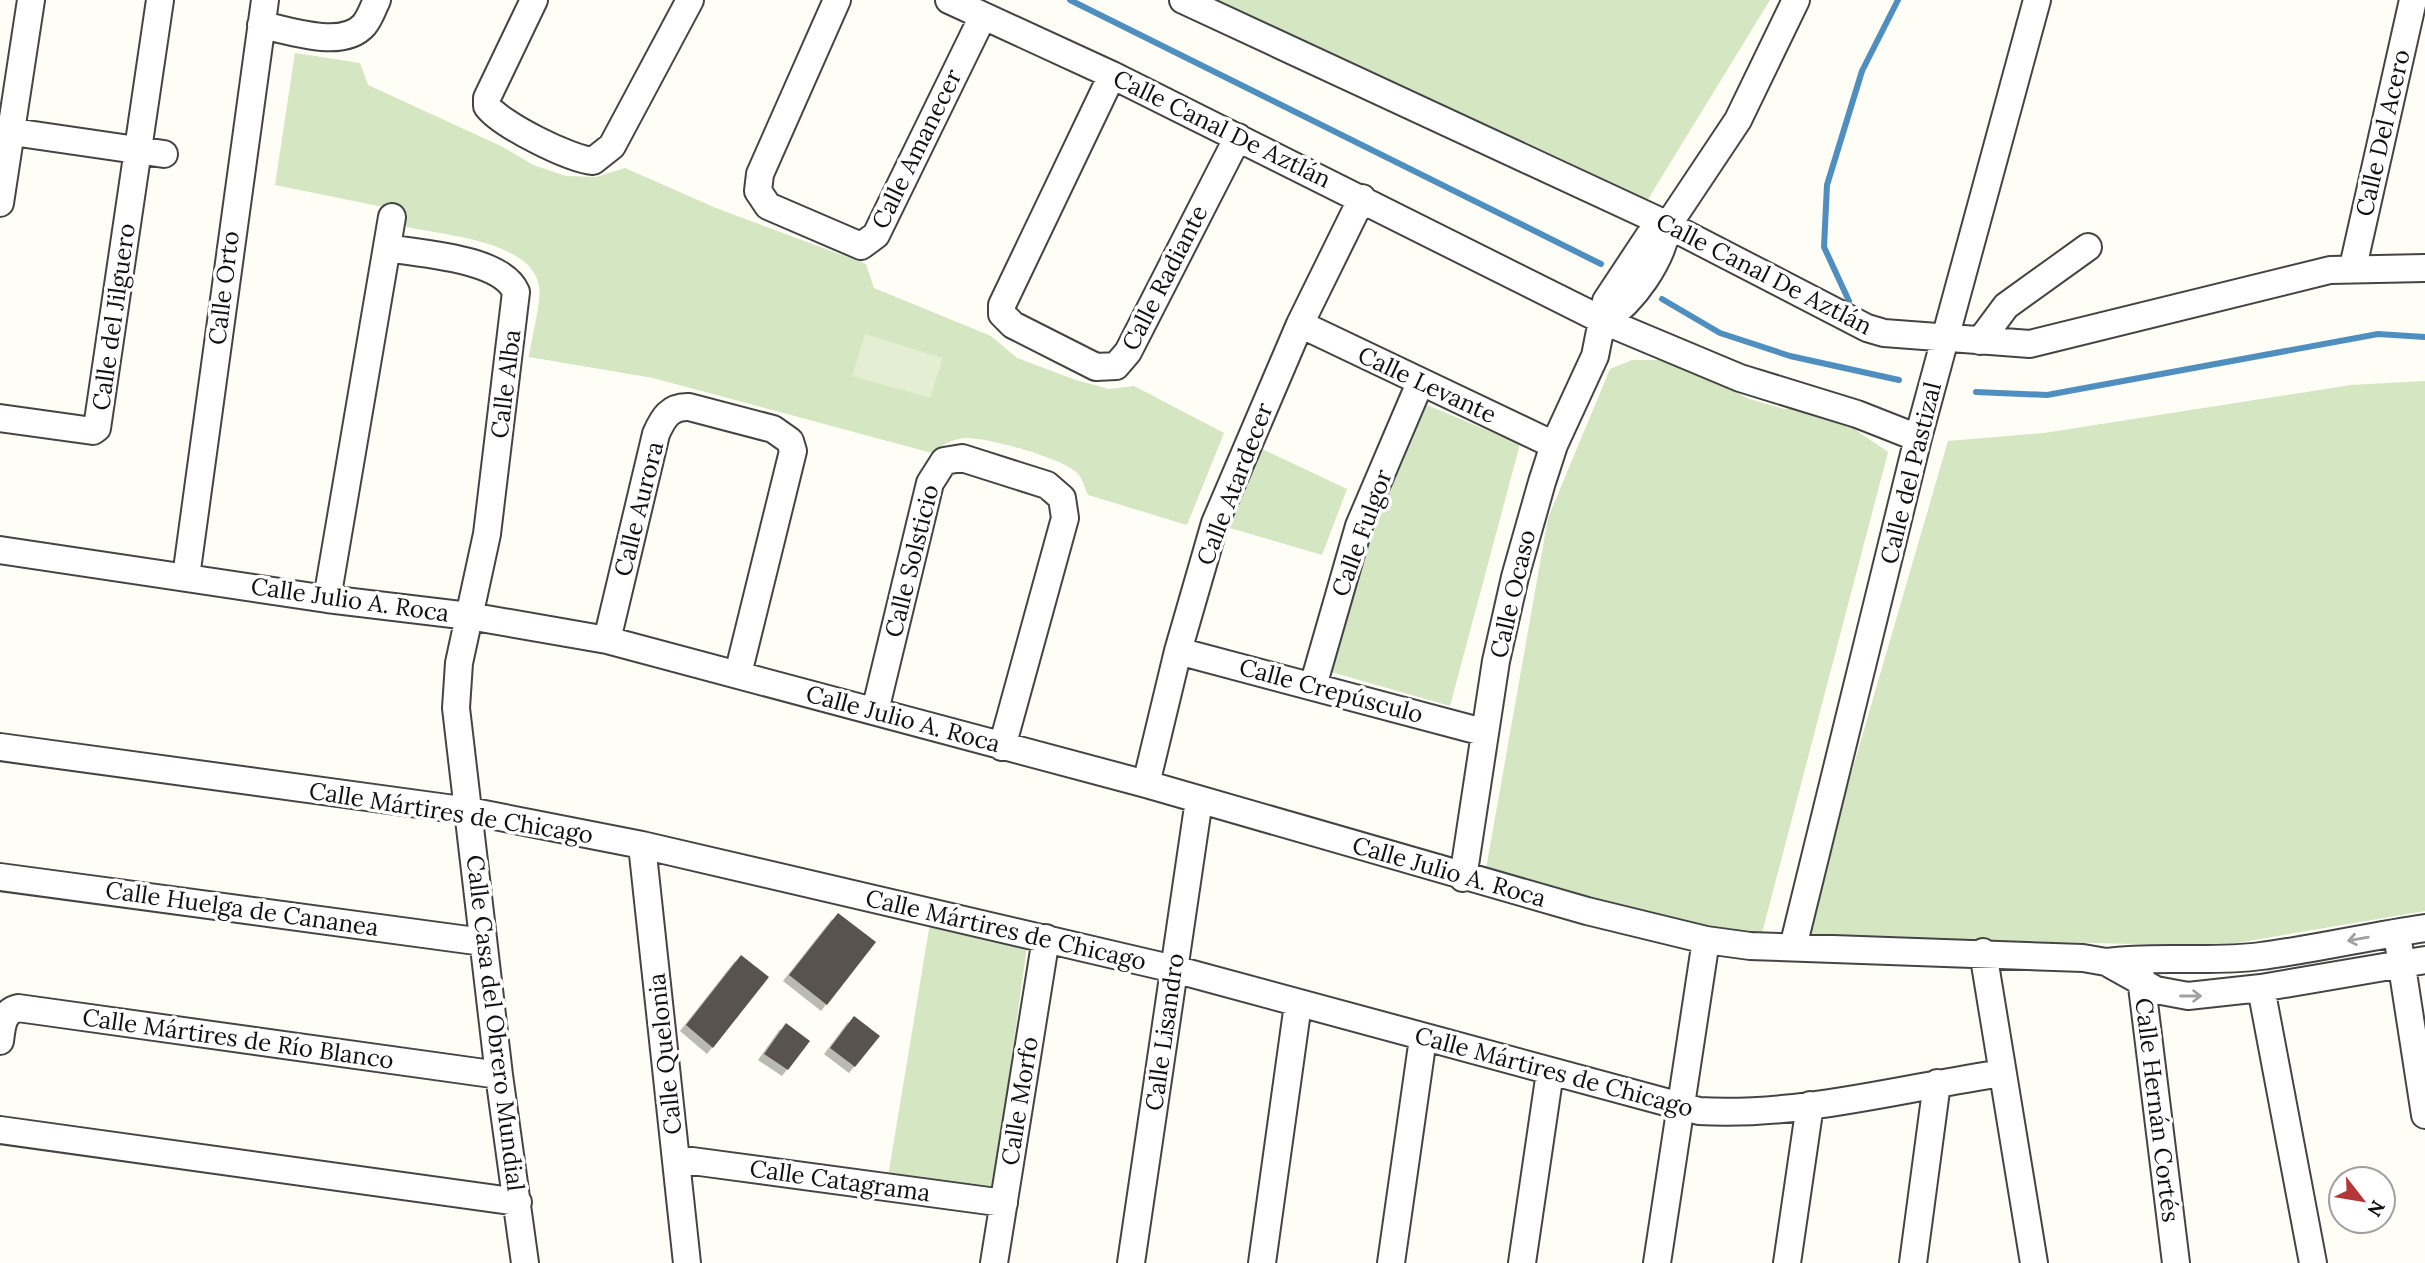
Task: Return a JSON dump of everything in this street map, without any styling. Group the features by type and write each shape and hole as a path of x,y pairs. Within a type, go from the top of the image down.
{"street":[{"path":"0,203 6,131 31,0"},
{"path":"6,131 151,152 160,0"},
{"path":"263,13 333,37 350,35 363,26 377,0"},
{"path":"534,0 487,98 487,106 493,114 535,137 582,160 593,161 612,146 690,0"},
{"name":"Calle Amanecer","path":"837,0 760,174 758,191 768,206 861,246 876,235 983,16"},
{"name":"Calle Canal De Aztlán","path":"949,0 1112,75 1604,321 1740,378 1857,414 1918,438"},
{"name":"Calle Canal De Aztlán","path":"1183,0 1668,225 1867,328 1900,337 2013,345 2044,342 2317,273 2353,267 2425,268"},
{"path":"1604,321 1625,307 1665,244 1668,225 1738,120 1796,0"},
{"name":"Calle del Pastizal","path":"1793,947 1918,438 2036,0"},
{"name":"Calle Del Acero","path":"2353,267 2413,0"},
{"name":"Calle Orto","path":"186,577 263,13"},
{"name":"Calle Radiante","path":"1112,75 1002,305 1002,314 1013,326 1096,368 1116,366 1128,352 1238,137"},
{"name":"Calle del Jilguero","path":"0,418 93,431 97,428 151,152"},
{"name":"Calle Atardecer","path":"1146,785 1178,652 1215,523 1300,324 1362,198"},
{"path":"327,599 392,218"},
{"name":"Calle Alba","path":"387,247 488,267 507,277 516,292 487,534 469,616"},
{"path":"1980,341 2006,306 2088,247"},
{"name":"Calle Ocaso","path":"1463,878 1483,732 1515,577 1554,445 1595,356 1604,321"},
{"name":"Calle Levante","path":"1300,324 1554,445"},
{"name":"Calle Fulgor","path":"1313,687 1359,526 1420,383"},
{"name":"Calle Aurora","path":"607,640 656,434 667,414 681,407 689,407 774,429 790,441 793,452 738,674"},
{"name":"Calle Solsticio","path":"875,711 930,483 944,461 962,458 1047,485 1062,498 1065,508 1065,518 1002,747"},
{"name":"Calle Julio A. Roca","path":"0,550 327,599 469,616 607,640 1146,785 1463,878 1706,940 1749,946 2072,956 2140,970"},
{"name":"Calle Casa del Obrero Mundial","path":"469,616 459,663 456,708 499,1075 525,1263"},
{"name":"Calle Crepúsculo","path":"1178,652 1483,732"},
{"name":"Calle Mártires de Chicago","path":"0,747 469,811 642,845 1174,969 1679,1107 1721,1113 1810,1105 2002,1073"},
{"name":"Calle Lisandro","path":"1131,1263 1199,800"},
{"name":"Calle Quelonia","path":"642,845 687,1263"},
{"name":"Calle Huelga de Cananea","path":"0,877 483,942"},
{"path":"2140,970 2194,959 2261,956 2425,928"},
{"path":"2396,932 2414,962 2425,1115"},
{"name":"Calle Morfo","path":"995,1263 1046,938"},
{"path":"1657,1263 1706,940"},
{"path":"1983,952 2034,1263"},
{"path":"2140,970 2171,995 2188,996 2261,988 2414,962"},
{"name":"Calle Hernán Cortés","path":"2140,970 2176,1263"},
{"path":"2261,988 2313,1263"},
{"path":"1262,1263 1298,1004"},
{"name":"Calle Mártires de Río Blanco","path":"0,1041 4,1020 12,1010 18,1008 499,1075"},
{"path":"1391,1263 1423,1038"},
{"path":"1522,1263 1550,1072"},
{"path":"1913,1263 1937,1083"},
{"path":"1787,1263 1810,1105"},
{"path":"0,1130 518,1202"},
{"name":"Calle Catagrama","path":"677,1159 1004,1203"}],"green space":[{"path":"1188,0 1770,0 1642,209"},
{"path":"295,53 360,63 368,85 503,147 533,165 566,176 596,177 625,168 716,208 866,264 874,288 991,336 1017,358 1109,389 1134,386 1224,433 1187,525 1088,495 1079,475 1072,469 1043,456 1007,445 966,438 947,443 932,453 653,378 529,357 540,292 533,271 520,259 504,250 463,237 407,227 403,211 275,185"},
{"path":"865,334 943,358 930,398 852,376"},
{"path":"1632,360 1671,360 1749,399 1784,409 1813,409 1850,426 1888,452 1762,933 1702,931 1486,869 1548,518 1610,369"},
{"path":"2425,381 2425,911 2219,946 1804,936 1948,441 2044,433 2351,385"},
{"path":"1427,405 1520,444 1450,706 1331,672 1368,544"},
{"path":"1260,448 1347,489 1322,555 1230,528 1242,488"},
{"path":"930,923 1027,946 993,1193 888,1177"}],"building":[{"path":"838,913 876,942 827,1005 789,975"},
{"path":"741,955 769,977 713,1048 686,1025"},
{"path":"854,1016 880,1036 855,1067 830,1048"},
{"path":"786,1023 810,1041 788,1070 764,1054"}],"waterway":[{"path":"1070,0 1601,264"},
{"path":"1849,301 1824,247 1827,185 1862,71 1898,0"},
{"path":"1662,299 1720,333 1790,356 1899,380"},
{"path":"1976,392 2047,395 2378,334 2425,337"}]}
